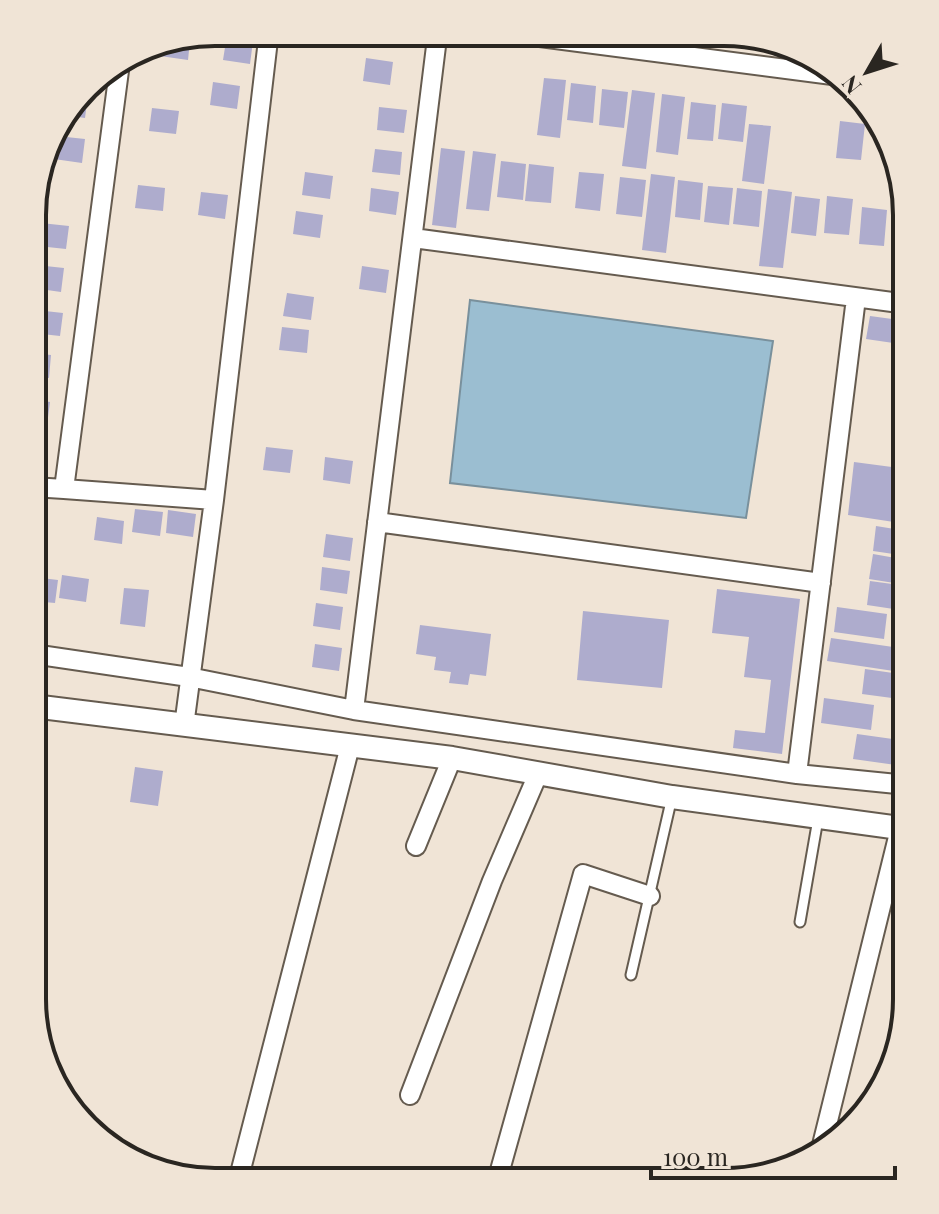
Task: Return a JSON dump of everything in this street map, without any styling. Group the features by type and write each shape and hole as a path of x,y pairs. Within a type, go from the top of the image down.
{"street":[{"path":"184,726 267,46"},
{"path":"354,710 436,46"},
{"path":"613,46 814,73"},
{"path":"64,489 118,77"},
{"path":"413,238 893,302"},
{"path":"797,774 856,298"},
{"path":"46,488 214,500"},
{"path":"377,522 821,583"},
{"path":"46,656 189,677 354,710 797,774 893,784"},
{"path":"46,708 452,758 672,797 893,827"},
{"path":"241,1168 350,746"},
{"path":"416,846 452,758"},
{"path":"410,1095 492,881 538,774"},
{"path":"501,1168 583,874 650,896"},
{"path":"834,1127 893,876"}],"lane":[{"path":"631,975 672,797"},
{"path":"800,922 818,815"}],"water":[{"path":"470,300 773,341 746,518 450,483"}],"building":[{"path":"225,46 252,46 250,64 223,60"},
{"path":"189,48 188,60 161,55"},
{"path":"366,58 393,62 390,85 363,81"},
{"path":"544,78 566,80 560,138 537,135"},
{"path":"213,82 240,86 237,109 210,105"},
{"path":"571,83 596,86 593,123 567,120"},
{"path":"602,89 628,92 624,128 599,125"},
{"path":"632,90 655,93 646,169 622,166"},
{"path":"662,94 685,97 678,155 656,152"},
{"path":"691,102 716,105 713,141 687,139"},
{"path":"722,103 747,106 743,142 718,139"},
{"path":"87,106 85,118 78,117"},
{"path":"379,107 407,110 404,133 377,130"},
{"path":"152,108 179,111 176,134 149,131"},
{"path":"840,121 865,124 861,160 836,158"},
{"path":"749,124 771,126 764,184 742,181"},
{"path":"65,137 85,139 82,163 56,159"},
{"path":"441,148 465,151 456,228 432,225"},
{"path":"375,149 402,152 400,175 372,172"},
{"path":"473,151 496,154 489,211 466,209"},
{"path":"501,161 526,164 523,200 497,197"},
{"path":"529,164 554,167 551,203 525,201"},
{"path":"305,172 333,176 330,199 302,195"},
{"path":"579,172 604,174 600,211 575,208"},
{"path":"651,174 675,177 666,253 642,250"},
{"path":"620,177 646,180 642,217 616,214"},
{"path":"678,180 703,183 700,220 675,217"},
{"path":"138,185 165,188 163,211 135,208"},
{"path":"708,186 733,188 729,225 704,222"},
{"path":"371,188 399,192 396,215 369,211"},
{"path":"737,188 762,191 759,227 733,224"},
{"path":"768,189 792,192 783,268 759,266"},
{"path":"201,192 228,195 225,219 198,215"},
{"path":"795,196 820,199 816,236 791,233"},
{"path":"827,196 853,199 849,235 824,233"},
{"path":"862,207 887,210 884,246 859,244"},
{"path":"296,211 323,215 320,238 293,234"},
{"path":"46,224 69,226 66,249 46,247"},
{"path":"46,266 64,268 61,292 46,290"},
{"path":"362,266 389,270 386,293 359,289"},
{"path":"287,293 314,297 311,320 283,316"},
{"path":"46,311 63,313 60,336 46,334"},
{"path":"870,316 893,319 893,343 866,339"},
{"path":"282,327 309,330 307,353 279,350"},
{"path":"46,354 51,355 49,378 46,378"},
{"path":"46,401 50,402 46,425"},
{"path":"266,447 293,450 290,473 263,470"},
{"path":"325,457 353,461 350,484 323,480"},
{"path":"854,462 893,467 893,522 848,515"},
{"path":"135,509 163,512 160,536 132,532"},
{"path":"168,510 196,514 193,537 166,533"},
{"path":"97,517 124,521 122,544 94,540"},
{"path":"876,526 893,529 893,554 873,551"},
{"path":"326,534 353,538 350,561 323,557"},
{"path":"873,554 893,558 893,583 869,579"},
{"path":"322,567 350,571 347,594 320,590"},
{"path":"62,575 89,579 86,602 59,598"},
{"path":"46,579 58,580 55,603 46,602"},
{"path":"870,581 893,584 893,609 867,605"},
{"path":"124,588 149,590 145,627 120,624"},
{"path":"717,589 800,599 782,754 733,748 735,730 765,733 771,680 744,677 749,637 712,633"},
{"path":"316,603 343,607 340,630 313,626"},
{"path":"837,607 887,614 884,639 834,632"},
{"path":"583,611 669,620 662,688 577,680"},
{"path":"420,625 491,634 486,676 470,674 468,685 449,683 451,672 434,670 436,657 416,654"},
{"path":"831,638 893,647 893,671 827,661"},
{"path":"315,644 342,648 339,671 312,667"},
{"path":"865,669 893,673 893,698 862,694"},
{"path":"824,698 874,705 871,730 821,723"},
{"path":"857,734 893,739 893,765 853,759"},
{"path":"135,767 163,771 158,806 130,802"}]}
